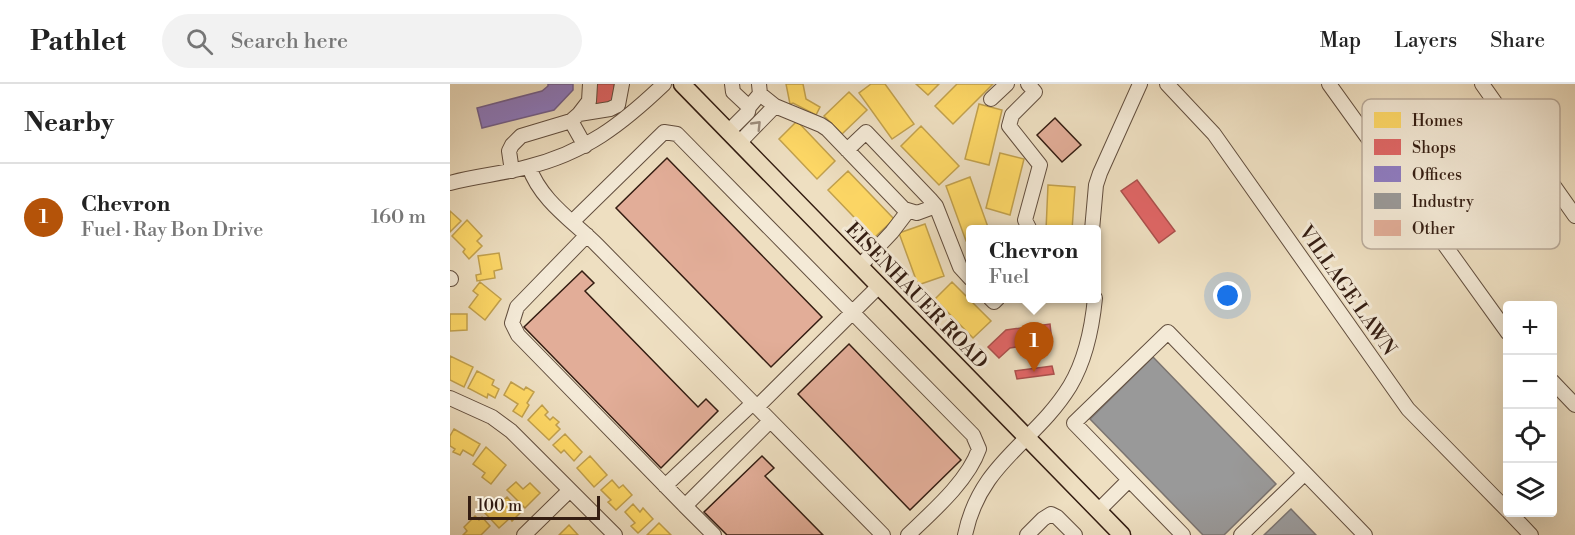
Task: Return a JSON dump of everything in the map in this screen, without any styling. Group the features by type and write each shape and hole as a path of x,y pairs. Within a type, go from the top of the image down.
{"main road":[{"name":"EISENHAUER ROAD","path":"682,84 1122,535"}],"street":[{"path":"575,118 589,101 590,84"},
{"path":"512,171 509,151 521,136 618,105 622,84"},
{"path":"450,183 530,167 585,147 615,128 664,84"},
{"path":"732,84 733,92 749,107"},
{"path":"991,99 1006,84"},
{"path":"1028,84 1035,92 1012,115 1009,126 1040,165 1025,220 1028,225"},
{"path":"1092,225 1096,185 1100,173 1140,84"},
{"name":"VILLAGE LAWN","path":"1167,84 1214,134 1408,409 1503,507"},
{"path":"1329,84 1362,130"},
{"path":"1482,84 1493,99"},
{"path":"734,137 759,89 775,106 821,125 908,211 917,213 936,206"},
{"path":"734,137 775,106"},
{"path":"575,118 585,147"},
{"path":"572,222 664,132 677,134 973,435 979,450 974,464 933,511 908,535"},
{"path":"847,150 866,132 936,206 960,267 966,274"},
{"path":"530,167 535,183 572,222 883,535"},
{"path":"1560,195 1575,216"},
{"path":"860,266 908,211"},
{"path":"587,235 517,307 512,323 518,335 714,535"},
{"path":"1448,249 1503,326"},
{"path":"665,486 755,405 879,286"},
{"path":"965,535 972,510 986,482 1069,387 1092,328 1094,303"},
{"path":"1183,535 1074,423 1168,332 1365,535"},
{"path":"1557,386 1575,405"},
{"path":"450,398 502,423 615,535"},
{"path":"685,506 770,421"},
{"path":"1241,535 1305,473"},
{"path":"1098,511 1129,480"},
{"path":"524,535 570,490"},
{"path":"1027,535 1051,514 1075,535"},
{"name":"VILLAGE LAWN","path":"1513,517 1531,535"}],"building: Homes":[{"path":"786,84 803,84 806,99 820,107 816,115 793,103 790,104"},
{"path":"871,84 885,84 914,124 892,139 859,93"},
{"path":"916,84 939,84 928,95"},
{"path":"957,84 993,84 953,124 935,106"},
{"path":"849,92 867,110 842,134 824,116"},
{"path":"979,104 1002,110 989,165 965,159"},
{"path":"797,121 835,161 817,179 779,139"},
{"path":"921,126 959,166 939,185 901,146"},
{"path":"1000,153 1024,159 1010,215 986,208"},
{"path":"848,171 894,219 874,238 828,190"},
{"path":"970,177 987,225 966,225 966,241 946,186"},
{"path":"1048,185 1075,187 1072,225 1046,225"},
{"path":"450,211 461,221 450,232"},
{"path":"467,220 482,236 477,241 482,246 469,259 463,252 465,249 452,236"},
{"path":"925,224 944,276 918,285 899,233"},
{"path":"499,253 502,269 494,271 495,278 477,281 476,275 481,274 478,256"},
{"path":"480,282 501,299 485,320 469,307 478,295 473,291"},
{"path":"952,282 966,296 966,303 973,303 991,321 973,338 935,299"},
{"path":"450,314 467,314 467,330 450,331"},
{"path":"450,356 473,367 464,387 450,380"},
{"path":"477,371 494,380 492,385 499,389 495,398 488,394 487,398 468,388"},
{"path":"511,382 524,390 526,387 534,392 522,417 513,411 518,404 504,395"},
{"path":"542,405 548,412 545,415 550,420 553,417 559,422 556,425 560,429 549,440 528,420"},
{"path":"454,429 480,444 473,456 463,450 460,455 453,452 455,449 450,446 450,436"},
{"path":"565,434 582,452 574,461 564,450 561,453 553,445"},
{"path":"486,447 506,465 491,484 482,477 485,473 473,464"},
{"path":"590,456 607,475 594,487 577,468"},
{"path":"612,480 619,488 623,485 632,495 616,510 608,502 611,500 601,490"},
{"path":"516,482 523,489 530,483 540,493 525,508 507,490"},
{"path":"507,497 521,512 512,521 510,518 499,528 484,512 491,505 494,509"},
{"path":"633,504 640,512 643,508 653,519 638,533 631,526 635,523 625,512"},
{"path":"475,516 479,520 482,517 490,526 481,535 463,535 467,531 464,527"},
{"path":"659,523 671,535 647,535"},
{"path":"569,525 578,535 559,535"}],"building: Shops":[{"path":"594,84 614,84 614,106 594,106"},
{"path":"1137,180 1175,231 1159,243 1121,191"},
{"path":"1050,324 1052,342 1010,348 999,358 988,347 1006,330"},
{"path":"1052,366 1054,374 1017,379 1015,371"}],"building: Offices":[{"path":"548,84 573,84 573,90 554,110 482,128 477,108 542,91"}],"building: Industry":[{"path":"1153,357 1276,484 1224,535 1203,535 1090,419"},
{"path":"1291,509 1316,535 1264,535"}],"building: Other":[{"path":"1055,118 1081,145 1062,162 1037,135"},
{"path":"667,158 822,317 771,367 616,208"},
{"path":"582,271 594,283 585,291 698,407 706,399 718,411 661,468 524,327"},
{"path":"849,344 961,460 910,510 798,394"},
{"path":"762,456 774,468 765,476 823,535 727,535 704,512"}],"place":[{"name":"Chevron","path":"1034,372"}]}
